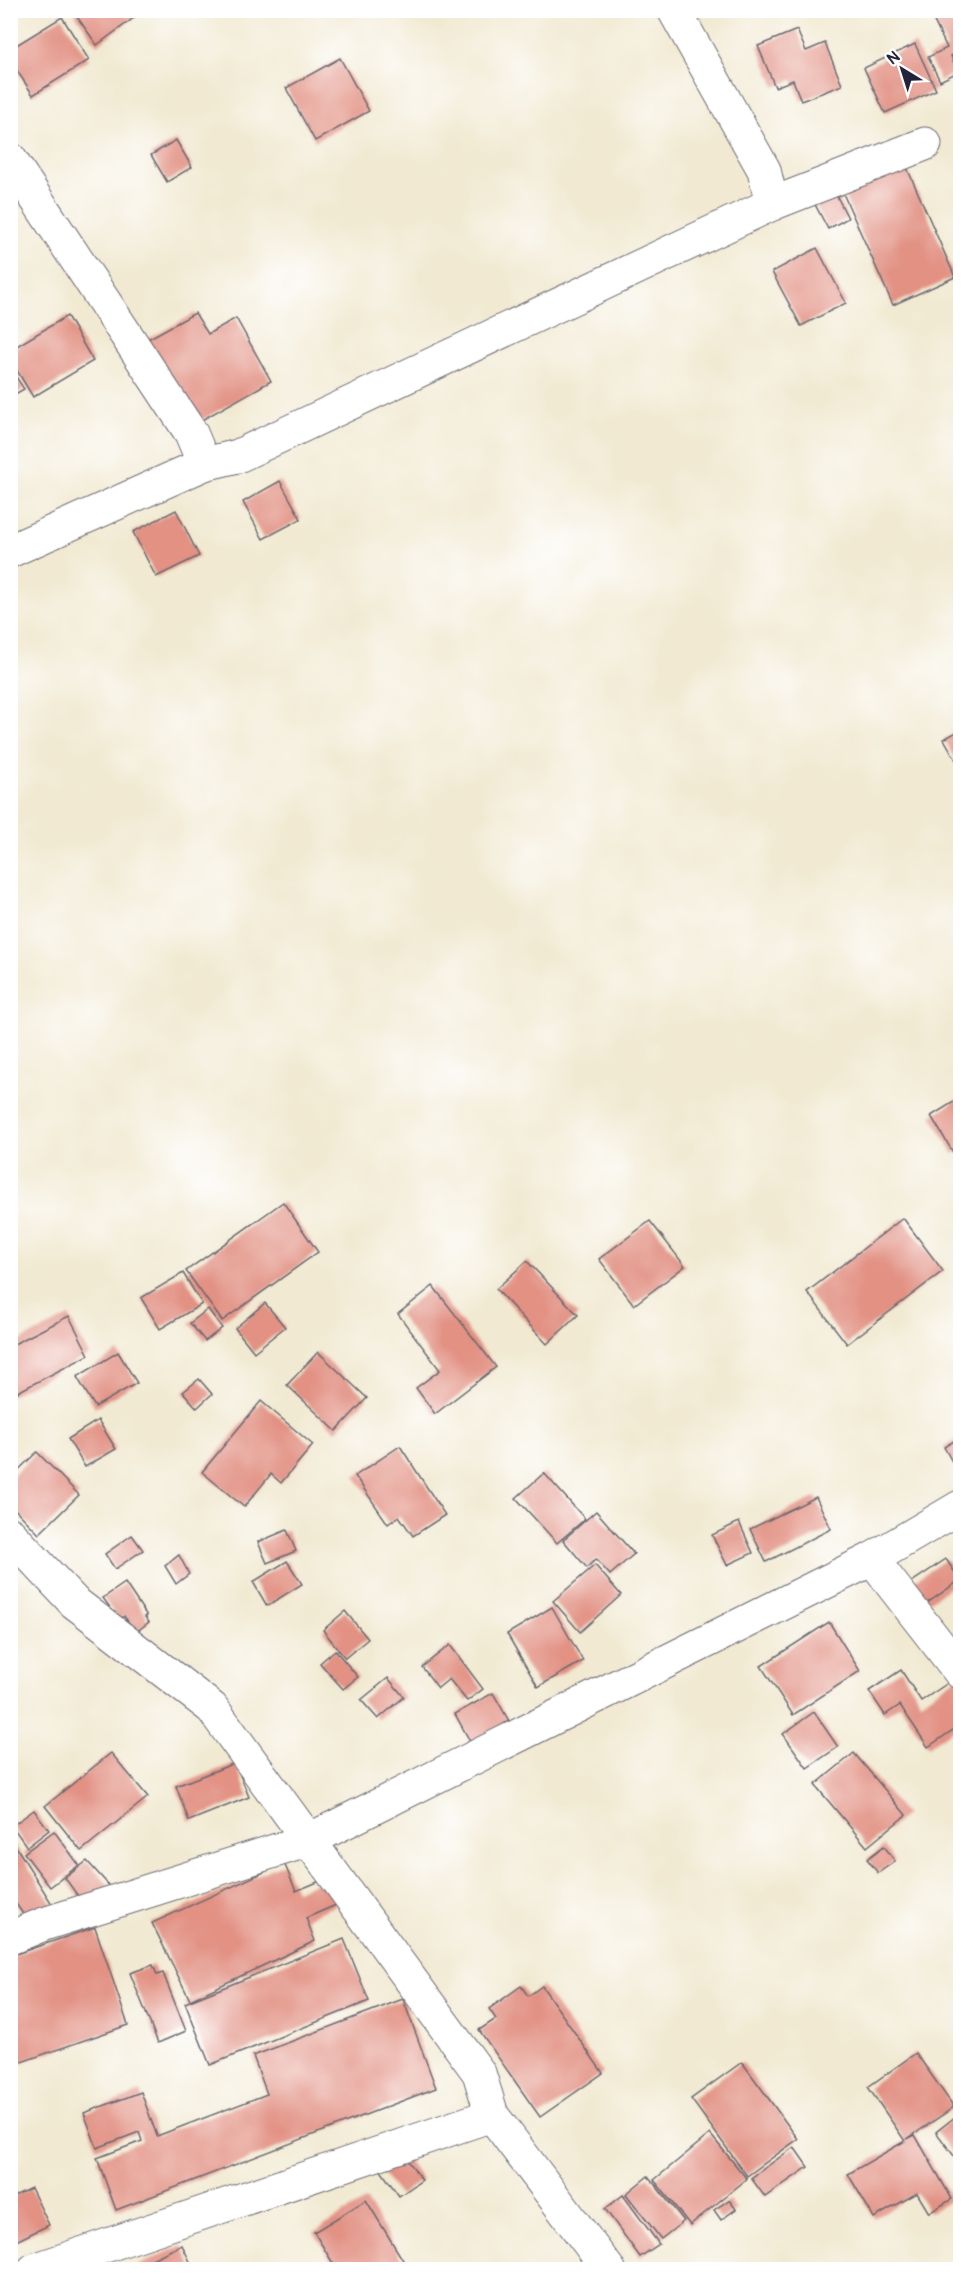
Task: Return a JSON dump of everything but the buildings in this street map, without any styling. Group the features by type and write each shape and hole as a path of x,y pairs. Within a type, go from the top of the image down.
{"street":[{"path":"674,10 764,170 772,204"},
{"path":"10,551 204,464 238,456 772,204 925,144"},
{"path":"10,159 191,433 204,464"},
{"path":"10,1938 44,1924 309,1840 872,1559 960,1507"},
{"path":"10,1534 74,1602 212,1708 479,2073 492,2115 609,2270"},
{"path":"872,1559 960,1672"},
{"path":"34,2270 492,2115"}]}
